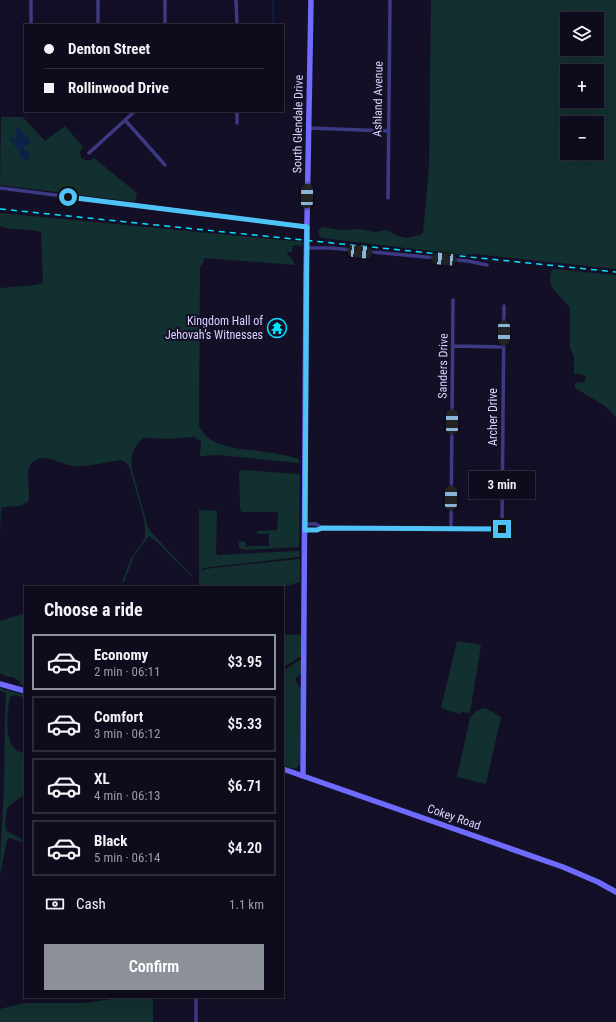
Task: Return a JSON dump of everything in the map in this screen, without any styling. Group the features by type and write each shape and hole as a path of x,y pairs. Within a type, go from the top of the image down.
{"street":[{"path":"31,0 31,24"},
{"path":"98,0 98,24"},
{"path":"165,0 165,24"},
{"path":"236,0 236,24"},
{"name":"South Glendale Drive","path":"303,776 307,227 311,0"},
{"name":"Ashland Avenue","path":"388,198 390,0"},
{"path":"89,153 134,112"},
{"path":"237,112 237,123"},
{"path":"125,120 165,165"},
{"path":"309,128 388,131"},
{"path":"0,188 307,227"},
{"path":"307,248 330,248 468,261 487,265"},
{"name":"Sanders Drive","path":"451,528 453,300"},
{"name":"Archer Drive","path":"502,529 504,306"},
{"path":"453,346 504,346"},
{"path":"305,524 316,524 322,528"},
{"path":"305,530 317,530 322,528 508,529"},
{"path":"0,684 24,691"},
{"name":"Cokey Road","path":"284,769 563,867 598,882 616,892"},
{"path":"196,998 196,1022"}],"green space":[{"path":"431,0 616,0 616,269 475,254 464,255 323,238 320,237 318,231 324,227 340,230 360,229 374,232 387,230 397,236 407,238 423,233 429,167"},
{"path":"1,117 23,117 45,141 65,126 83,147 80,152 81,158 88,161 94,158 137,193 135,202 0,185"},
{"path":"0,213 304,242 302,246 293,245 292,252 287,252 295,265 204,258 200,268 199,425 210,439 218,443 237,448 287,456 299,459 299,463 218,455 200,456 201,441 194,437 169,439 143,438 133,452 131,460 132,469 150,531 194,578 149,536 134,556 124,583 122,582 131,558 145,538 145,532 144,519 130,469 127,463 121,460 79,466 45,458 34,461 28,470 28,502 19,506 3,507 1,509 0,535 0,288 43,283 41,232 5,228 0,226"},
{"path":"553,269 616,275 616,417 605,406 575,388 575,383 584,382 586,376 574,374 574,356 570,348 570,308 551,286 550,278"},
{"path":"239,471 299,474 299,547 245,550 239,548 239,541 246,542 246,547 269,546 269,534 257,534 257,531 277,530 278,512 241,512"},
{"path":"199,510 217,511 216,553 218,555 294,551 299,551 300,554 299,557 203,568 201,571 205,569 299,559 300,582 284,587 199,586"},
{"path":"24,613 24,686 19,684 20,682 13,677 8,677 0,673 0,621"},
{"path":"302,634 301,656 284,667 284,635"},
{"path":"457,641 481,645 470,713 462,712 460,714 441,708"},
{"path":"301,659 301,674 296,678 296,682 301,689 300,763 297,768 284,765 284,670"},
{"path":"0,688 24,695 24,698 15,695 10,697 7,721 9,739 18,751 24,753 24,795 7,808 5,825 7,831 24,840 24,843 9,838 7,840 0,875 6,693 0,691"},
{"path":"485,708 501,717 486,784 457,777 470,718 476,711"},
{"path":"119,998 153,998 153,1022 0,1022 0,1009 25,1003 83,1003"}],"water":[{"path":"19,127 31,142 24,148 24,150 30,154 29,158 26,160 21,157 20,153 10,139 12,137 15,139 18,137 14,132"}],"waterway":[{"path":"273,0 273,24"}],"railway":[{"path":"0,209 616,272"}],"place":[{"name":"Kingdom Hall of Jehovah’s Witnesses","path":"277,328"}],"route":[{"path":"68,197 307,227 305,530 320,530 322,528 502,529"}]}
